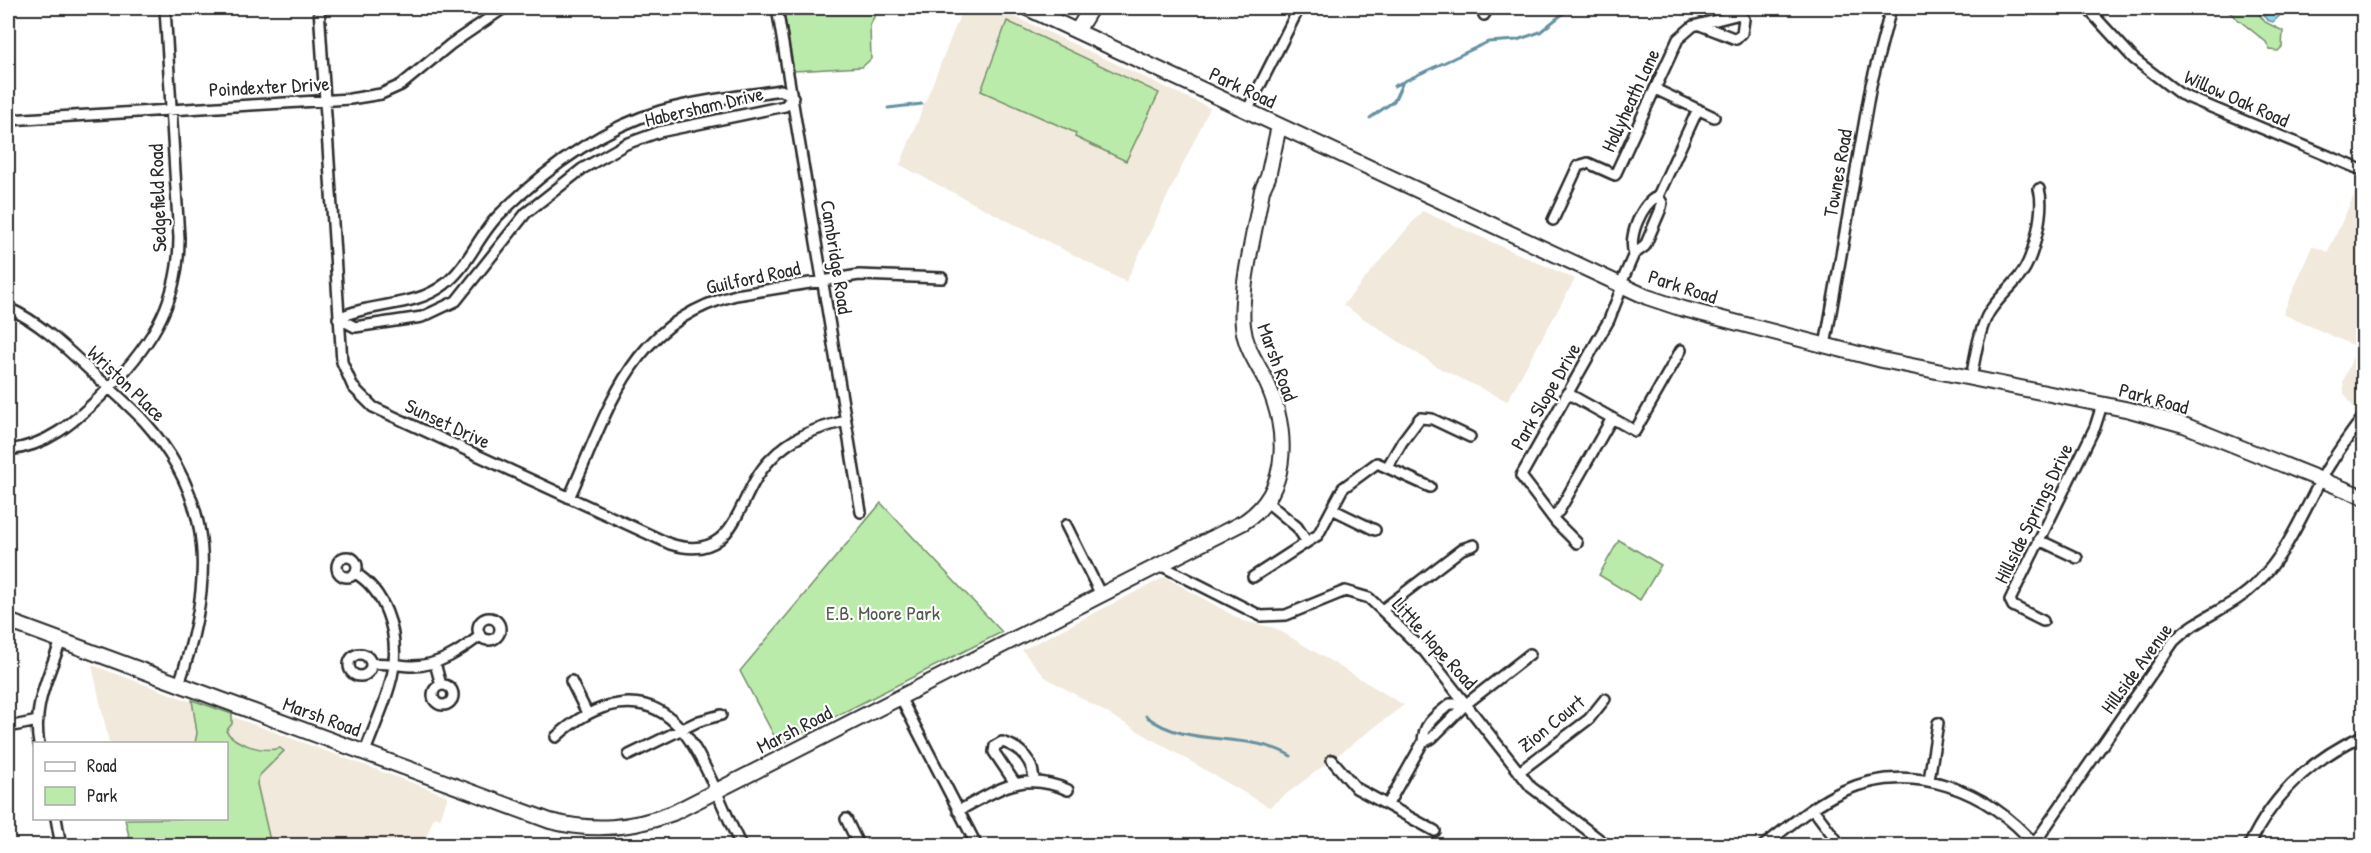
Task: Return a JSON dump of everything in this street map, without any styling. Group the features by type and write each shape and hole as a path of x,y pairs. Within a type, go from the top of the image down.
{"street":[{"name":"Sedgefield Road","path":"8,450 48,439 69,426 130,367 154,334 164,313 177,267 179,238 165,8"},
{"name":"Sunset Drive","path":"318,8 342,362 346,375 362,398 373,407 670,544 686,549 703,548 714,544 728,532 753,482 782,448 810,430 846,421"},
{"name":"Poindexter Drive","path":"8,120 375,95 395,89 452,44 504,8"},
{"name":"Cambridge Road","path":"777,8 861,512"},
{"name":"Park Road","path":"1027,8 1621,286 1680,308 1825,346 2184,424 2364,496"},
{"path":"1077,31 1091,8"},
{"path":"1247,111 1299,8"},
{"name":"Townes Road","path":"1825,346 1871,85 1891,8"},
{"name":"Willow Oak Road","path":"2087,8 2134,59 2177,92 2364,171"},
{"name":"Hollyheath Lane","path":"1553,220 1578,166 1588,163 1615,175 1678,39 1685,30 1700,25"},
{"name":"Habersham Drive","path":"781,90 793,97 785,106 659,132 626,144 575,173 526,213 456,301 422,317 355,327 338,318 357,309 424,297 446,284 463,266 498,216 566,157 618,129 658,112 781,90"},
{"path":"1655,90 1714,117"},
{"path":"1658,196 1662,203 1660,211 1645,246 1634,254 1631,239 1647,204 1658,196 1698,110"},
{"name":"Marsh Road","path":"8,621 550,820 588,828 612,828 654,820 715,792 1244,522 1267,502 1280,474 1281,439 1271,394 1250,352 1242,324 1262,190 1268,177 1276,125"},
{"path":"566,157 575,173"},
{"path":"1971,379 1987,316 2021,275 2030,259 2041,212 2039,189"},
{"name":"Park Slope Drive","path":"1577,543 1552,517 1521,476 1609,320 1634,254"},
{"name":"Guilford Road","path":"569,498 631,366 664,329 680,317 716,300 822,281 881,274 942,278"},
{"name":"Wriston Place","path":"8,308 39,327 144,421 169,454 189,492 198,524 204,566 202,598 191,651 179,684"},
{"path":"1567,393 1635,431 1681,350"},
{"name":"Hillside Springs Drive","path":"2043,621 2013,606 2010,602 2097,421 2102,405"},
{"name":"Hillside Avenue","path":"2035,844 2174,641 2192,624 2236,601 2256,584 2299,527 2322,480 2364,416"},
{"path":"1388,466 1420,418 1432,419 1470,437"},
{"path":"1552,517 1559,512 1612,418"},
{"path":"1252,577 1318,536 1347,485 1377,463 1388,466 1430,487"},
{"path":"1267,502 1297,527 1307,542"},
{"path":"1332,509 1375,530"},
{"path":"1066,525 1101,595"},
{"path":"2039,540 2077,558"},
{"path":"1382,610 1462,549 1474,545"},
{"name":"Little Hope Road","path":"1160,565 1261,616 1286,615 1345,591 1360,593 1382,610 1424,651 1519,772 1545,800 1608,846"},
{"path":"356,573 372,587 388,615 392,630 394,664 365,752"},
{"path":"371,664 418,666 435,663 447,658 480,636"},
{"path":"39,742 40,697 61,641"},
{"path":"1388,804 1423,742 1423,730 1430,721 1450,704 1466,704 1530,654"},
{"path":"435,663 441,685"},
{"path":"571,681 587,713"},
{"path":"900,697 977,846"},
{"name":"Zion Court","path":"1519,772 1589,719 1605,699"},
{"path":"556,737 587,713 608,705 640,704 659,711 683,730 741,846"},
{"path":"629,755 699,721 721,715"},
{"path":"8,727 38,721"},
{"path":"1929,780 1938,723"},
{"path":"2249,846 2267,814 2298,777 2324,756 2364,735"},
{"path":"1015,783 994,752 995,746 1002,742 1012,745 1026,757 1034,770 1034,782"},
{"path":"1332,760 1356,788 1435,831"},
{"path":"1763,846 1813,809 1842,792 1875,781 1895,778 1929,780 1948,785 1986,802 2035,844"},
{"path":"958,811 1015,783 1034,782 1068,790"},
{"path":"1813,809 1841,846"},
{"path":"846,819 859,846"},
{"path":"56,820 61,846"}],"shaded area":[{"path":"963,8 997,8 1210,108 1126,282 900,165"},
{"path":"2361,180 2364,181 2364,401 2356,411 2344,393 2343,381 2357,347 2283,314 2312,246 2328,252"},
{"path":"1422,211 1575,279 1507,401 1441,369 1343,305"},
{"path":"1165,577 1243,621 1275,628 1404,705 1269,807 1045,677 1022,650"},
{"path":"92,665 448,796 440,819 434,817 423,845 131,845 219,820 228,820 228,742 109,742"}],"green space":[{"path":"783,8 878,8 870,26 871,59 862,67 794,71"},
{"path":"2224,8 2254,8 2265,22 2283,31 2282,47 2278,51 2270,50 2266,42"},
{"path":"1007,21 1159,93 1126,161 1075,137 1076,133 981,91"},
{"name":"E.B. Moore Park","path":"881,503 1002,632 779,745 740,671"},
{"path":"1619,540 1661,565 1640,600 1599,575"},
{"path":"192,700 232,714 232,724 226,731 243,744 259,749 280,748 284,751 259,776 257,784 271,845 131,845 125,820 228,820 228,742 195,742 197,733"}],"water":[{"path":"2259,8 2288,8 2273,22 2267,20"}],"waterway":[{"path":"1394,86 1488,42 1517,40 1540,32 1570,8"},
{"path":"1370,118 1394,101 1402,84"},
{"path":"888,108 922,104"},
{"path":"1146,716 1180,733 1256,743 1291,756"}]}
